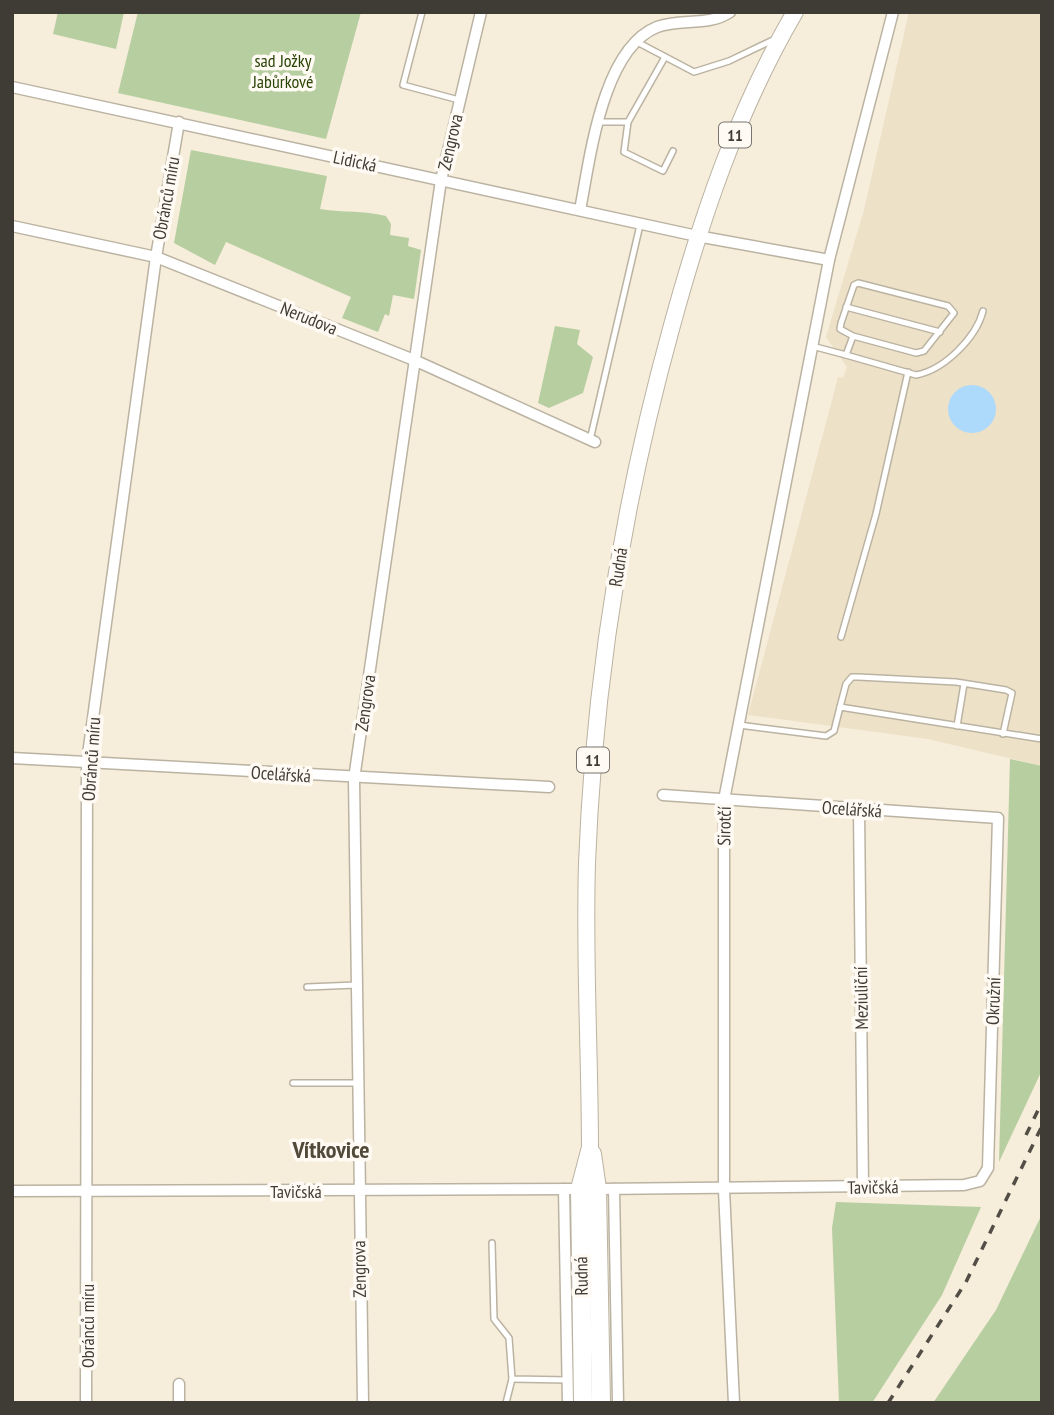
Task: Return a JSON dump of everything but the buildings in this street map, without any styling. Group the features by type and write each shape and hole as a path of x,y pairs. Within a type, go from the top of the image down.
{"highway":[{"name":"Rudná","path":"583,1403 590,1151"},
{"name":"Rudná","path":"589,1189 601,1403"}],"main road":[{"name":"Rudná","path":"590,1151 587,864 602,673 631,488 659,371 696,236 718,171 781,36 795,12"}],"street":[{"name":"Zengrova","path":"363,1403 354,779 441,180 481,12"},
{"path":"580,210 597,122 618,69 637,42 656,28 709,21 730,12"},
{"name":"Sirotčí","path":"734,1403 723,1190 724,800 829,260 893,12"},
{"name":"Lidická","path":"12,87 696,236 829,260"},
{"name":"Obránců míru","path":"86,1403 87,762 156,257 179,122"},
{"name":"Nerudova","path":"12,226 156,257 414,360 593,441"},
{"name":"Ocelářská","path":"12,758 354,779 549,787"},
{"name":"Ocelářská","path":"663,795 998,818"},
{"name":"Meziuliční","path":"859,809 863,1187"},
{"name":"Okružní","path":"980,1181 988,1168 998,818"},
{"name":"Tavičská","path":"12,1191 723,1190 964,1185 980,1181"},
{"path":"568,1403 568,1380 589,1189"},
{"path":"589,1189 618,1403"},
{"path":"179,1384 179,1403"}],"lane":[{"path":"422,12 403,85 459,100"},
{"path":"637,42 694,72 729,61 781,36"},
{"path":"665,57 628,122 624,152 663,171 673,151"},
{"path":"597,122 628,122"},
{"path":"593,441 640,223"},
{"path":"865,283 953,308 954,313 940,332 924,351 916,354 853,336 840,329 855,285 865,283"},
{"path":"846,307 940,332"},
{"path":"812,346 908,372 928,373 975,332 982,311"},
{"path":"846,355 853,336"},
{"path":"841,638 876,514 908,372"},
{"path":"737,725 826,736 834,731 846,684 852,677 964,684 1012,693 1003,734"},
{"path":"957,726 964,684"},
{"path":"840,708 1042,740"},
{"path":"307,987 356,985"},
{"path":"293,1083 357,1083"},
{"path":"492,1243 494,1320 509,1338 512,1379 506,1403"},
{"path":"512,1379 568,1380"}],"shaded area":[{"path":"909,12 1042,12 1042,766 928,739 748,715 838,377 843,378 847,367 826,337 864,210"}],"green space":[{"path":"58,12 124,12 116,49 53,34"},
{"name":"sad Jožky Jabůrkové","path":"138,12 361,12 326,139 118,93"},
{"path":"191,150 327,176 320,209 386,216 391,224 390,235 409,238 408,246 421,250 414,299 393,295 389,316 385,314 378,332 342,318 351,297 226,242 215,265 174,243"},
{"path":"555,326 580,330 577,344 593,357 583,393 549,408 538,403"},
{"path":"1010,759 1042,766 1042,1070 999,1162"},
{"path":"836,1202 981,1207 942,1295 872,1403 839,1403 832,1228"},
{"path":"1042,1214 1042,1403 933,1403 996,1310"}],"water":[{"path":"972,385 989,392 996,409 989,426 972,433 955,426 948,409 955,392"}],"railway":[{"path":"1026,1135 1042,1102"},
{"path":"888,1403 966,1282 1042,1126"}],"district":[{"name":"Vítkovice","path":"331,1149"}]}
